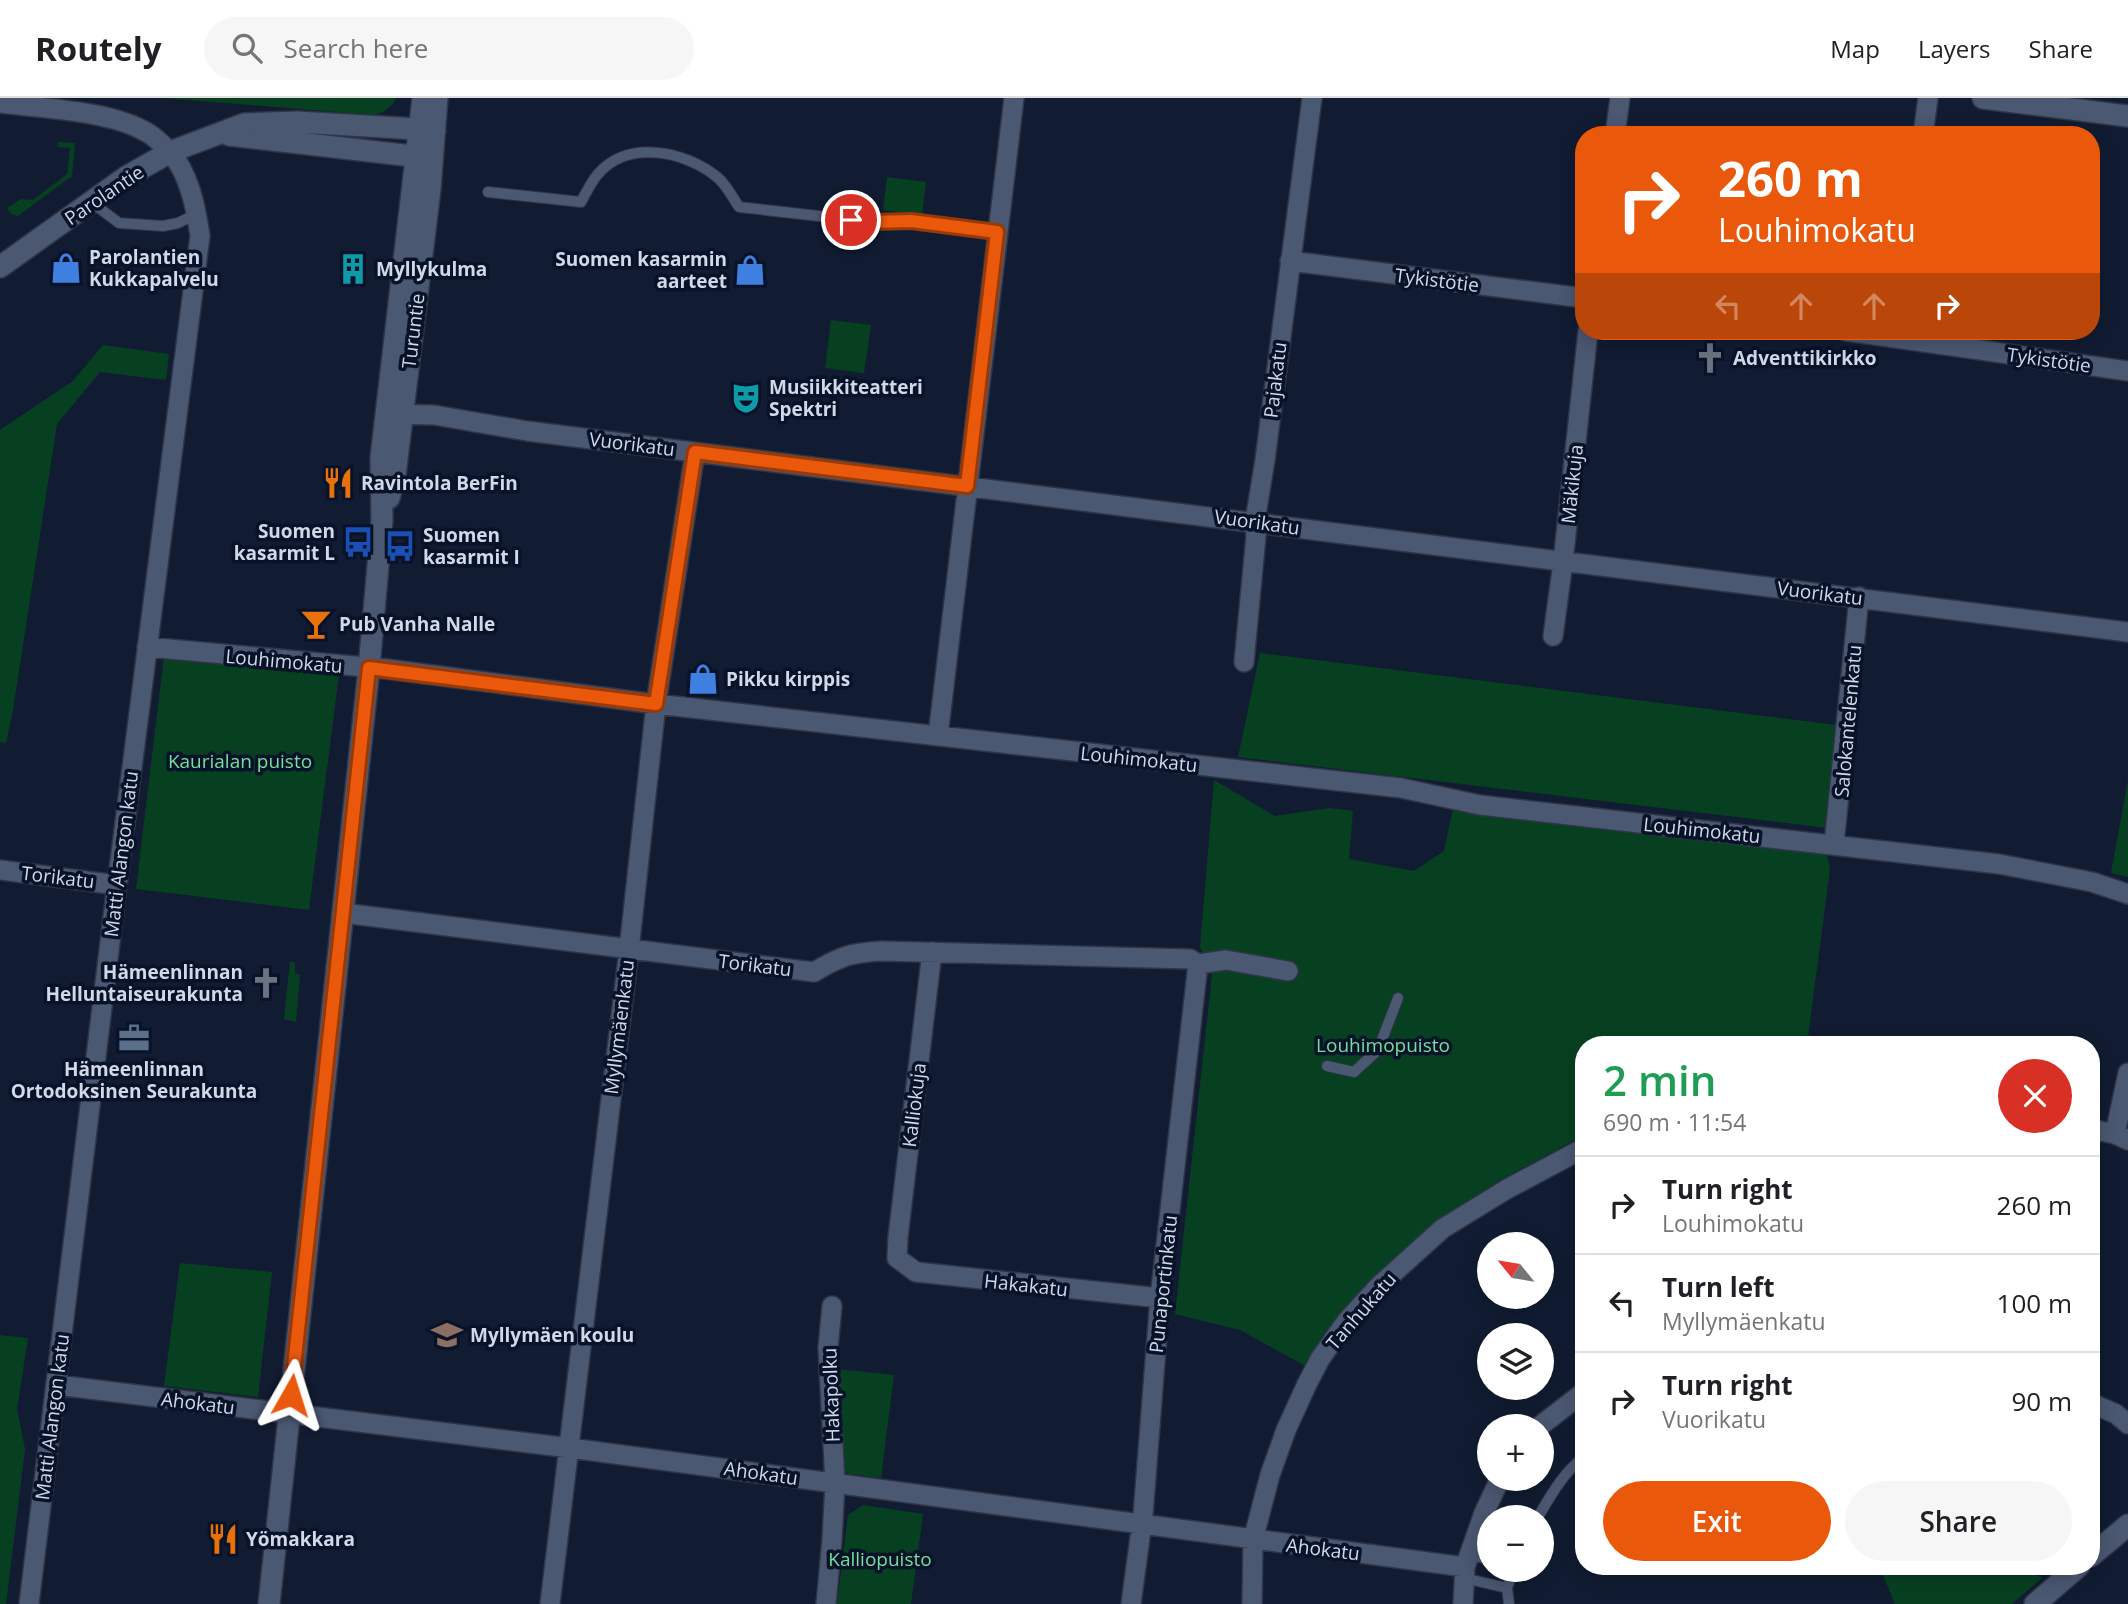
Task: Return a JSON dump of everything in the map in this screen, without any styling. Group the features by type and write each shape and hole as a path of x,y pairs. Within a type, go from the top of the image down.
{"main road":[{"name":"Turuntie","path":"422,98 427,130"},
{"name":"Turuntie","path":"269,1604 369,668 382,520 381,458 395,414 427,130 437,98"},
{"path":"1983,98 2128,116"},
{"name":"Parolantie","path":"0,267 126,177 170,152 244,124 297,122 427,130"},
{"name":"Parolantie","path":"215,134 424,157"},
{"path":"2100,1548 2128,1525"},
{"path":"2035,1604 2069,1575"}],"street":[{"path":"938,736 1014,98"},
{"name":"Pajakatu","path":"1244,662 1256,536 1255,520 1312,98"},
{"path":"1616,126 1620,98"},
{"path":"1924,126 1928,98"},
{"path":"0,103 116,120 149,133 170,152"},
{"name":"Matti Alangon katu","path":"29,1604 200,236 197,214 183,172 170,152"},
{"name":"Tykistötie","path":"1290,261 1575,297"},
{"name":"Mäkikuja","path":"1553,636 1587,340"},
{"name":"Tykistötie","path":"1936,340 2128,371"},
{"name":"Vuorikatu","path":"395,414 433,415 527,431 1248,522 1255,520 1272,525 2128,632"},
{"name":"Myllymäenkatu","path":"550,1604 656,704 695,452"},
{"name":"Salokantelenkatu","path":"1835,845 1859,597"},
{"name":"Louhimokatu","path":"147,647 369,668 656,704 1401,788 1480,805 1998,864 2092,882 2128,894"},
{"name":"Torikatu","path":"0,870 117,884"},
{"name":"Torikatu","path":"343,913 814,972 851,953 881,951 1190,959 1198,964 1226,960 1288,971"},
{"name":"Kalliokuja","path":"897,1258 932,951"},
{"name":"Punaportinkatu","path":"1131,1604 1142,1523 1160,1298 1198,964"},
{"path":"2100,1131 2121,1137 2128,1073"},
{"name":"Tanhukatu","path":"1252,1604 1253,1540 1270,1475 1286,1430 1320,1359 1346,1322 1379,1286 1441,1230 1507,1189 1575,1153"},
{"name":"Hakakatu","path":"897,1258 916,1272 1160,1298"},
{"name":"Hakapolku","path":"826,1604 835,1483 828,1348 832,1306"},
{"name":"Ahokatu","path":"57,1385 570,1448 1466,1566"},
{"path":"1554,1415 1575,1399"},
{"path":"2100,1407 2116,1414 2128,1424"},
{"path":"1463,1604 1466,1566 1494,1491"}],"lane":[{"path":"488,192 581,202 599,173 618,159 635,153 651,152 690,160 700,166 719,178 739,207 872,222 920,222 997,232"},
{"path":"91,202 119,223 163,226 197,214"},
{"path":"1327,1066 1354,1072 1378,1050 1398,998"},
{"path":"1546,1505 1575,1464"},
{"path":"1466,1566 1477,1563"},
{"path":"1466,1566 1507,1588"},
{"path":"1509,1582 1509,1604"}],"green space":[{"path":"165,98 396,98 387,109 374,115"},
{"path":"58,142 75,143 72,176 18,216 11,214 7,208 21,199 33,200 67,174 70,148 58,147"},
{"path":"887,177 926,182 922,215 883,210"},
{"path":"831,320 871,325 864,373 825,368"},
{"path":"103,345 169,354 166,380 100,372 57,424 13,710 6,743 0,742 0,430 73,381"},
{"path":"1260,653 1837,725 1828,828 1238,757"},
{"name":"Kaurialan puisto","path":"164,656 339,674 309,910 136,889"},
{"name":"Louhimopuisto","path":"1214,780 1275,816 1329,808 1353,811 1349,859 1414,871 1444,851 1453,808 1826,851 1830,869 1808,1036 1575,1036 1575,1140 1502,1179 1429,1226 1309,1368 1240,1330 1175,1314 1212,975 1200,947"},
{"path":"2128,780 2128,877 2111,873"},
{"path":"290,961 295,963 295,973 300,975 296,1022 284,1019"},
{"path":"180,1263 272,1272 258,1397 164,1386"},
{"path":"0,1335 28,1338 17,1409 25,1449 6,1604 0,1604"},
{"path":"837,1369 894,1375 881,1478 844,1473"},
{"name":"Kalliopuisto","path":"863,1505 923,1514 911,1604 837,1604 848,1515"},
{"path":"1883,1575 2043,1577 2012,1604 1895,1604"}],"place":[{"name":"Parolantien Kukkapalvelu","path":"66,268"},
{"name":"Myllykulma","path":"353,269"},
{"name":"Suomen kasarmin aarteet","path":"750,270"},
{"name":"Adventtikirkko","path":"1710,358"},
{"name":"Musiikkiteatteri Spektri","path":"746,398"},
{"name":"Ravintola BerFin","path":"338,483"},
{"name":"Suomen kasarmit L","path":"358,542"},
{"name":"Suomen kasarmit I","path":"400,546"},
{"name":"Pub Vanha Nalle","path":"316,624"},
{"name":"Pikku kirppis","path":"703,679"},
{"name":"Hämeenlinnan Helluntaiseurakunta","path":"266,983"},
{"name":"Hämeenlinnan Ortodoksinen Seurakunta","path":"134,1038"},
{"name":"Myllymäen koulu","path":"447,1335"},
{"name":"Yömakkara","path":"223,1539"}],"route":[{"path":"291,1395 369,668 656,704 695,452 967,486 997,232 911,221 851,220"}]}
